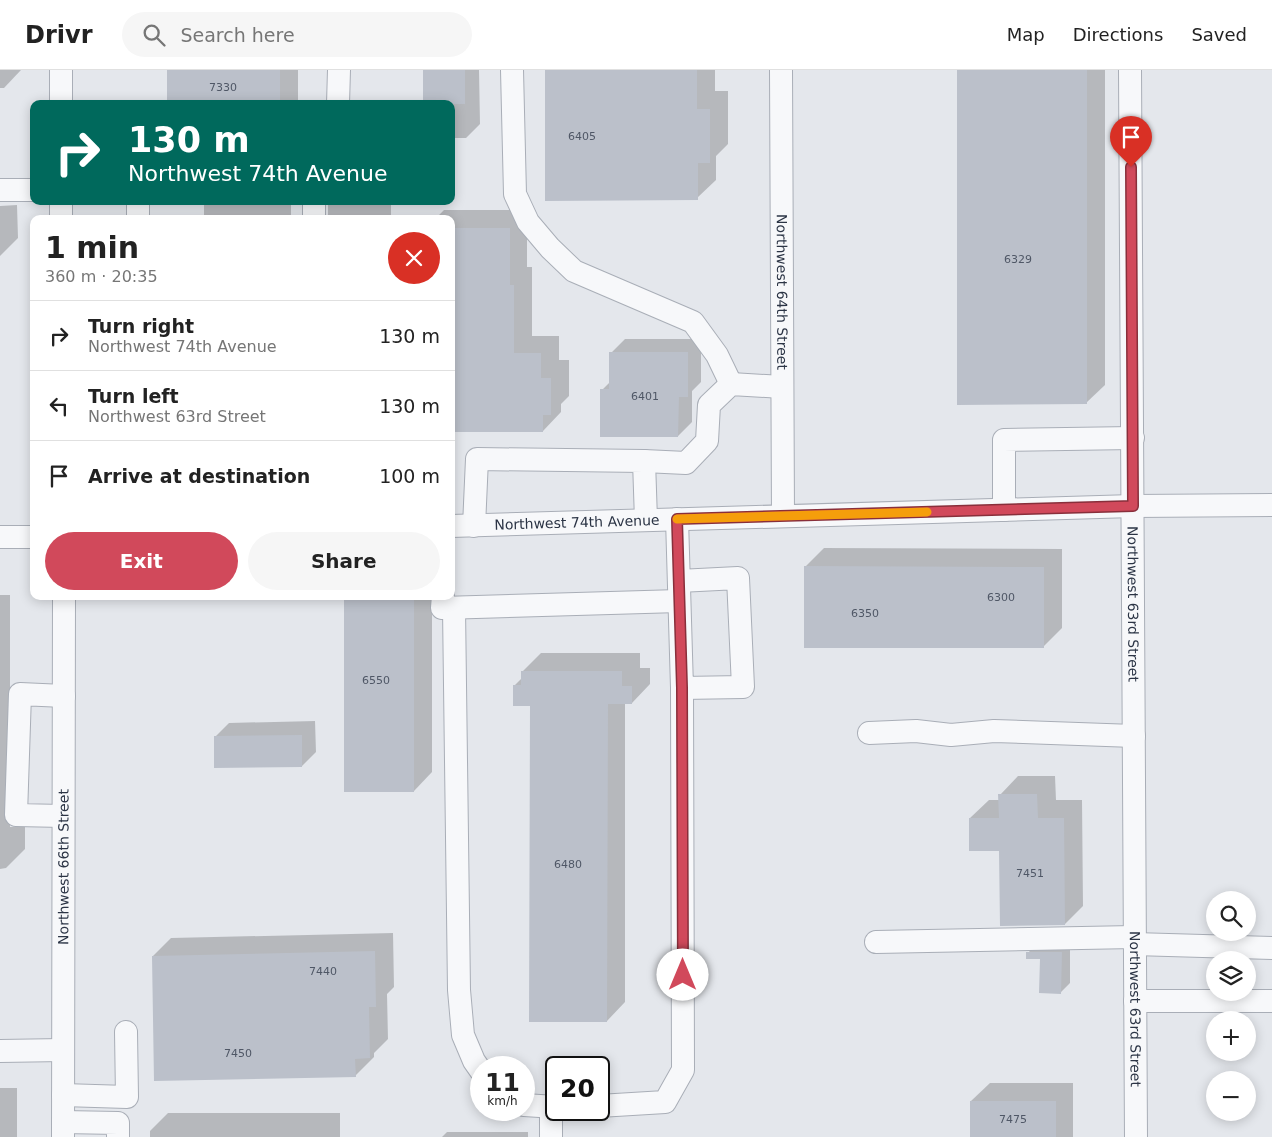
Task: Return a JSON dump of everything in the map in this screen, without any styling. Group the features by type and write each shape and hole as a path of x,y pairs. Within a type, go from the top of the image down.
{"street":[{"path":"61,70 61,100"},
{"path":"338,100 339,70"},
{"path":"512,70 515,194 528,222 550,248 574,270 693,322 717,354 731,384"},
{"name":"Northwest 64th Street","path":"781,70 782,516"},
{"name":"Northwest 63rd Street","path":"1130,70 1136,1137"},
{"path":"0,190 30,190"},
{"path":"474,526 477,459 686,462 707,441 709,405 731,384 782,387"},
{"path":"1004,510 1004,440 1133,438"},
{"path":"644,461 646,520"},
{"name":"Northwest 74th Avenue","path":"455,526 1133,506 1272,505"},
{"path":"610,1105 665,1102 683,1070 682,688 677,519"},
{"path":"0,538 30,537"},
{"path":"472,1056 463,1035 459,990 448,602 679,591 738,578 743,688 682,688"},
{"name":"Northwest 66th Street","path":"63,1130 64,600"},
{"path":"63,816 16,815 20,694 64,696"},
{"path":"870,732 916,731 951,735 994,731 1134,736"},
{"path":"876,942 1134,941 1272,948"},
{"path":"1135,1001 1272,1001"},
{"path":"63,1095 127,1096 126,1032"},
{"path":"0,1051 63,1050"},
{"path":"551,1137 553,1121"},
{"path":"63,1130 118,1123 118,1137"}],"building":[{"path":"167,70 280,70 280,100 167,100"},
{"path":"423,70 465,70 465,104 455,104 455,100 423,100"},
{"path":"545,70 697,70 697,109 710,109 710,163 698,163 698,200 545,201"},
{"path":"957,70 1087,70 1087,404 957,405"},
{"path":"455,228 510,228 510,285 514,285 514,353 541,353 541,378 551,378 551,415 543,415 543,432 455,432"},
{"path":"609,352 688,352 688,397 679,397 678,437 600,437 600,389 609,389"},
{"path":"804,566 1044,567 1044,648 804,648"},
{"path":"344,600 414,600 414,792 344,792"},
{"path":"521,671 622,671 622,686 632,686 632,704 608,704 607,1022 529,1022 530,706 513,706 513,685 521,685"},
{"path":"302,735 302,767 214,768 214,736"},
{"path":"998,794 1037,794 1038,818 1064,818 1065,925 1000,926 999,851 969,851 969,818 999,818"},
{"path":"375,951 376,1007 369,1007 370,1058 355,1059 356,1077 154,1081 152,956"},
{"path":"1026,952 1062,952 1061,994 1039,993 1040,959 1026,959"},
{"path":"970,1101 1056,1101 1056,1137 970,1137"}],"slow traffic":[{"path":"677,519 927,512"}],"route":[{"path":"683,975 682,688 677,519 1133,506 1131,167"}]}
